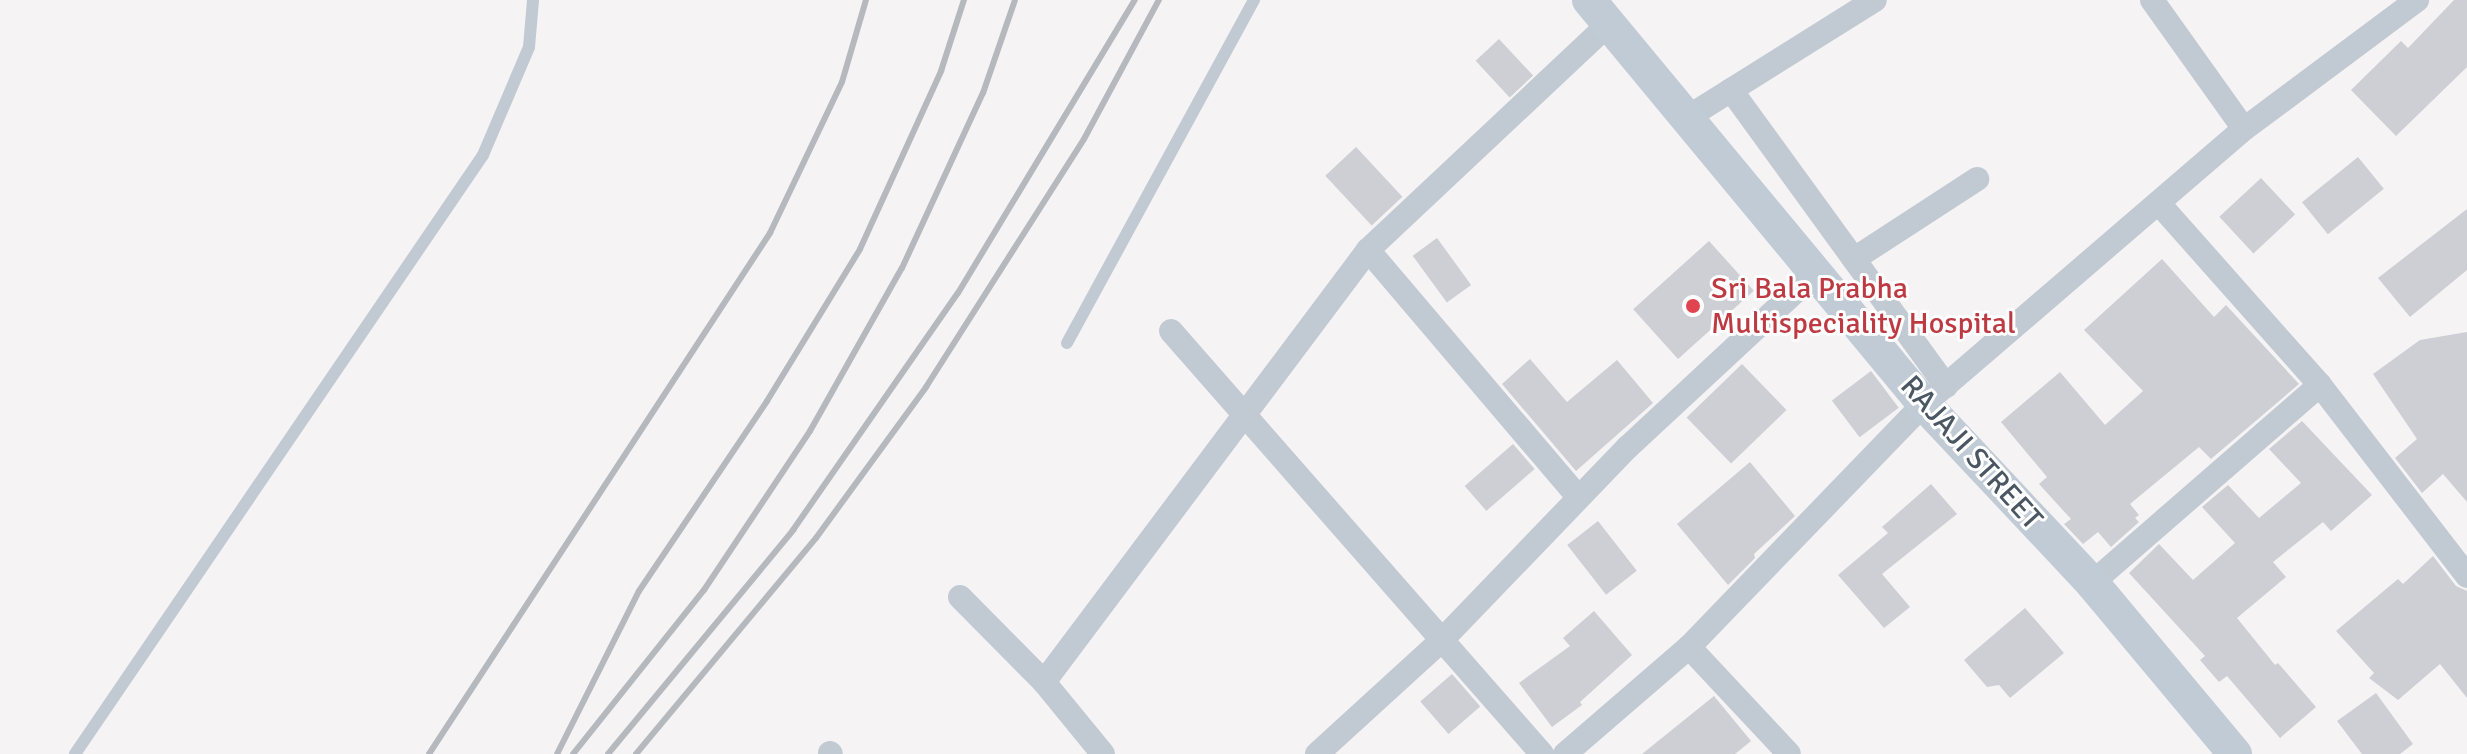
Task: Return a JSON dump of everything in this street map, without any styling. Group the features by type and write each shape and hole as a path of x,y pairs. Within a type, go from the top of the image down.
{"street":[{"path":"1685,119 1875,0"},
{"path":"2152,0 2244,129"},
{"path":"1565,754 1689,647 1935,395 2160,205 2244,129 2417,0"},
{"path":"1044,682 1246,417 1368,250 1599,12"},
{"name":"RAJAJI STREET","path":"1599,12 1815,273 1935,395 2235,754"},
{"path":"1731,90 1854,259 1935,395"},
{"path":"1854,259 1977,179"},
{"path":"2160,205 2320,385 2467,576"},
{"path":"1368,250 1578,497"},
{"path":"1317,754 1444,638 1578,497 1815,273"},
{"path":"1171,331 1444,638 1542,754"},
{"path":"2092,583 2320,385"},
{"path":"960,597 1044,682 1103,754"},
{"path":"1689,647 1789,754"}],"lane":[{"path":"75,754 483,155 529,47 533,0"},
{"path":"1067,343 1254,0"}],"building":[{"path":"2454,0 2467,0 2467,67 2396,136 2351,90 2401,41 2408,48"},
{"path":"1499,39 1533,76 1510,97 1476,61"},
{"path":"1356,147 1402,197 1372,225 1325,176"},
{"path":"2358,157 2384,189 2328,234 2302,202"},
{"path":"2261,178 2295,215 2253,253 2219,217"},
{"path":"2467,209 2467,270 2410,317 2378,278"},
{"path":"1437,238 1471,285 1447,303 1413,256"},
{"path":"1709,241 1754,291 1678,359 1633,309"},
{"path":"2162,259 2214,317 2226,305 2299,384 2211,459 2199,447 2130,504 2139,515 2135,518 2139,522 2111,547 2098,532 2083,544 2064,524 2071,519 2039,484 2047,477 2001,422 2060,372 2105,425 2143,391 2084,330"},
{"path":"2467,332 2467,502 2443,474 2422,493 2395,458 2417,439 2373,374 2420,340"},
{"path":"1530,359 1567,402 1617,360 1653,403 1576,471 1502,384"},
{"path":"1742,364 1786,410 1731,464 1687,417"},
{"path":"1871,371 1899,408 1860,437 1832,400"},
{"path":"2302,421 2372,495 2331,531 2323,522 2273,562 2286,577 2237,618 2275,665 2278,663 2316,707 2280,738 2227,676 2219,682 2200,660 2205,656 2129,573 2159,544 2193,580 2235,543 2202,507 2228,485 2259,518 2301,483 2269,449"},
{"path":"1513,444 1535,469 1486,511 1465,486"},
{"path":"1750,462 1795,516 1754,554 1755,558 1728,585 1677,524"},
{"path":"1931,484 1957,514 1882,574 1910,607 1884,628 1838,575 1888,533 1882,527"},
{"path":"1598,521 1637,571 1606,595 1567,545"},
{"path":"2433,556 2456,586 2467,591 2467,698 2440,664 2398,700 2369,678 2374,673 2336,631 2398,579 2403,584"},
{"path":"2025,608 2064,653 2010,698 1999,685 1987,687 1964,660"},
{"path":"1594,611 1632,655 1580,702 1582,705 1552,727 1519,683 1570,646 1563,638"},
{"path":"1452,674 1480,706 1449,734 1420,702"},
{"path":"2376,693 2413,744 2400,754 2362,754 2337,721"},
{"path":"1714,696 1751,741 1735,754 1642,754"}],"railway":[{"path":"429,754 770,233 842,82 866,0"},
{"path":"557,754 639,591 767,401 860,249 941,71 964,0"},
{"path":"573,754 704,590 810,431 902,268 983,93 1015,0"},
{"path":"608,754 793,530 958,293 1135,0"},
{"path":"636,754 816,538 926,387 1084,139 1159,0"}],"place":[{"name":"Sri Bala Prabha Multispeciality Hospital","path":"1693,306"}]}
